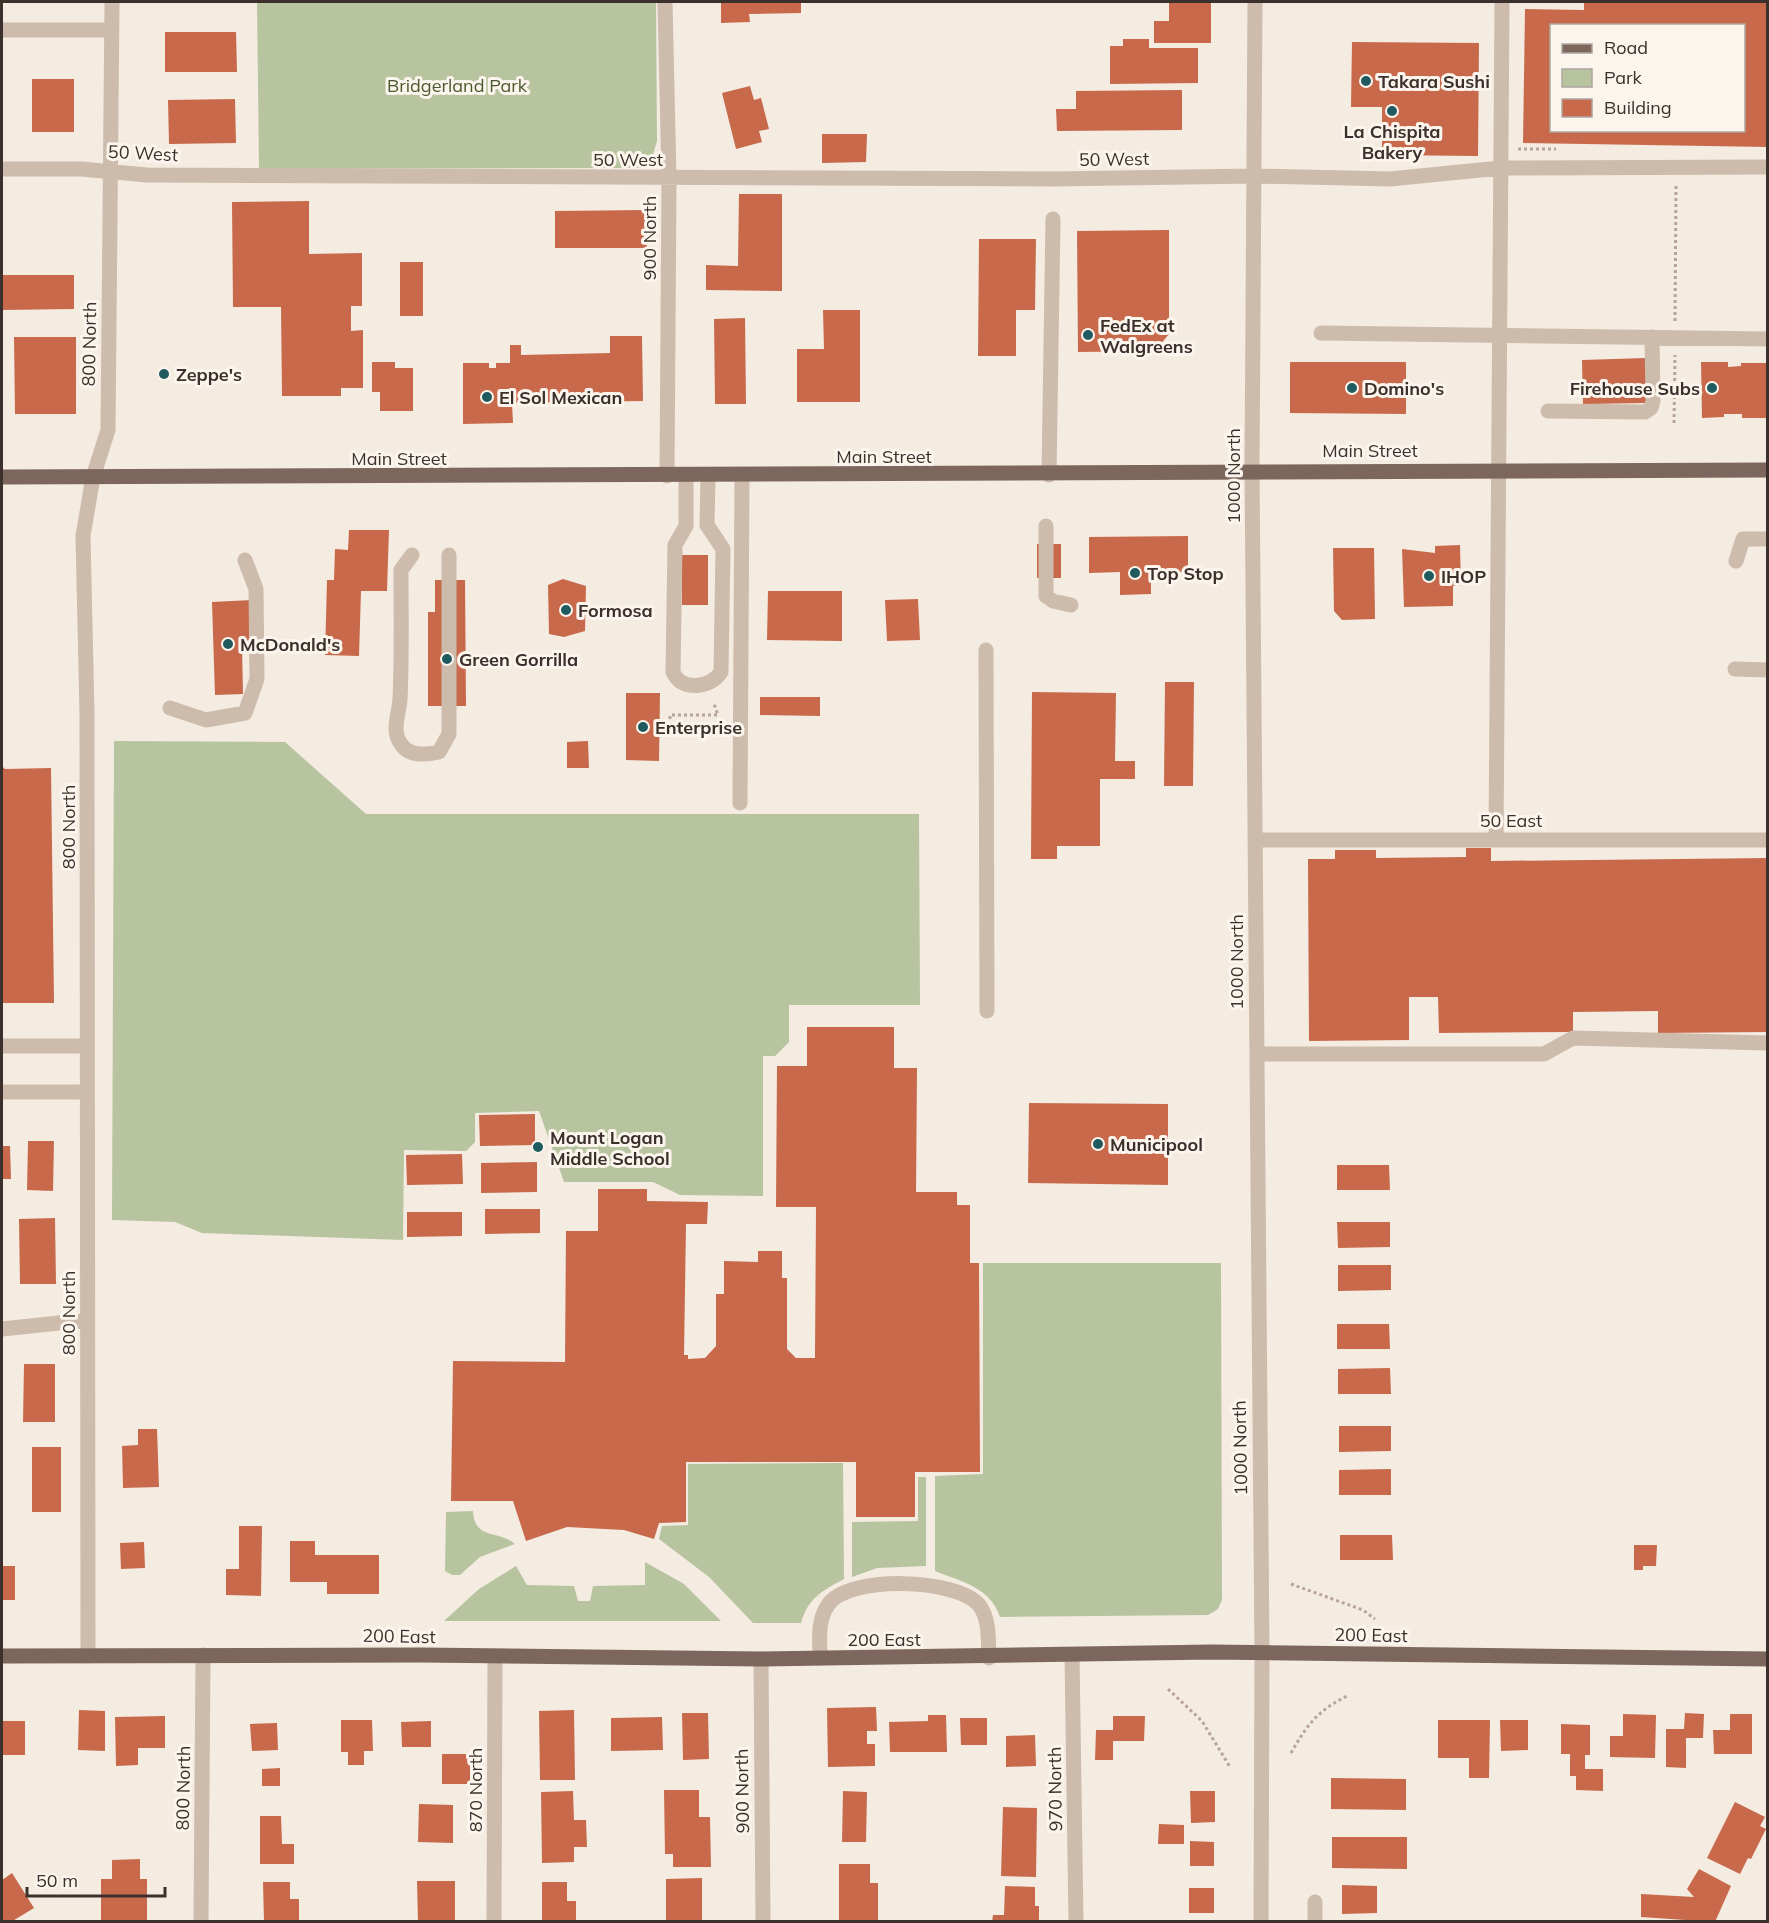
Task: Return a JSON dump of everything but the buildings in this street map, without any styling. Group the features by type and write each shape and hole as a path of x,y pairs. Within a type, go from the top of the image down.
{"main road":[{"name":"Main Street","path":"2,477 1049,475 1252,469 1767,470"},
{"name":"200 East","path":"2,1656 761,1659 1262,1653 1767,1659"}],"street":[{"name":"800 North","path":"88,1656 87,714 83,536 93,477 108,430 112,2"},
{"name":"900 North","path":"665,2 669,178 667,476"},
{"name":"1000 North","path":"1255,2 1252,469 1262,1653 1261,1922"},
{"path":"1496,840 1502,2"},
{"path":"2,30 112,30"},
{"name":"50 West","path":"2,169 159,175 1053,179 1254,176 1390,179 1500,168 1767,167"},
{"path":"1049,475 1053,219"},
{"path":"1321,333 1767,339"},
{"path":"1548,411 1645,412 1651,408 1653,401 1652,337"},
{"path":"686,476 686,526 675,545 673,672 676,680 685,685 707,684 716,680 721,672 723,549 707,525 708,476"},
{"path":"740,803 742,476"},
{"path":"1046,526 1046,596 1053,601 1071,605"},
{"path":"1736,561 1743,539 1767,539"},
{"path":"412,555 401,570 400,701 396,731 401,745 411,752 425,755 439,752 449,734 449,555"},
{"path":"170,708 206,720 245,713 257,679 256,589 245,560"},
{"path":"986,650 987,1011"},
{"path":"1735,669 1767,669"},
{"name":"50 East","path":"1255,840 1767,840"},
{"path":"1257,1054 1544,1054 1573,1038 1767,1043"},
{"path":"2,1046 87,1046"},
{"path":"2,1092 87,1092"},
{"path":"2,1329 87,1320"},
{"path":"820,1658 820,1622 829,1603 855,1588 897,1582 948,1587 978,1602 986,1617 989,1658"},
{"name":"800 North","path":"201,1922 203,1655"},
{"name":"970 North","path":"1072,1655 1076,1922"},
{"name":"870 North","path":"494,1922 495,1658"},
{"name":"900 North","path":"761,1659 763,1922"},
{"path":"1315,1902 1315,1922"}],"path":[{"path":"1675,321 1676,186"},
{"path":"1674,423 1675,350"},
{"path":"670,731 670,715 718,715 714,704"},
{"path":"1291,1584 1364,1610 1375,1619"},
{"path":"1168,1689 1202,1721 1230,1767"},
{"path":"1291,1753 1306,1727 1324,1708 1347,1696"}],"green space":[{"name":"Bridgerland Park","path":"257,2 656,2 657,141 651,161 640,168 259,169"},
{"path":"114,741 285,742 366,814 919,814 920,1005 789,1005 789,1042 775,1056 763,1056 763,1196 680,1195 653,1182 564,1182 539,1111 475,1113 475,1142 466,1151 404,1150 403,1240 202,1233 175,1222 112,1220"},
{"path":"983,1263 1221,1263 1222,1600 1218,1609 1208,1615 1000,1617 982,1592 965,1582 935,1571 935,1476 983,1474"},
{"path":"843,1463 844,1579 829,1587 812,1601 801,1623 753,1623 709,1577 659,1539 662,1526 688,1525 688,1464"},
{"path":"918,1477 926,1477 926,1566 877,1568 852,1577 852,1522 918,1521"},
{"path":"473,1511 474,1520 483,1530 515,1544 480,1557 460,1575 452,1575 445,1571 446,1512"},
{"path":"645,1562 684,1584 721,1621 444,1621 479,1589 516,1566 527,1585 574,1586 578,1601 590,1601 593,1586 645,1585"}],"place":[{"name":"Takara Sushi","path":"1366,81"},
{"name":"La Chispita Bakery","path":"1392,111"},
{"name":"FedEx at Walgreens","path":"1088,335"},
{"name":"Zeppe's","path":"164,374"},
{"name":"Domino's","path":"1352,388"},
{"name":"Firehouse Subs","path":"1712,388"},
{"name":"El Sol Mexican","path":"487,397"},
{"name":"Top Stop","path":"1135,573"},
{"name":"IHOP","path":"1429,576"},
{"name":"Formosa","path":"566,610"},
{"name":"McDonald's","path":"228,644"},
{"name":"Green Gorrilla","path":"447,659"},
{"name":"Enterprise","path":"643,727"},
{"name":"Municipool","path":"1098,1144"},
{"name":"Mount Logan Middle School","path":"538,1147"}]}
